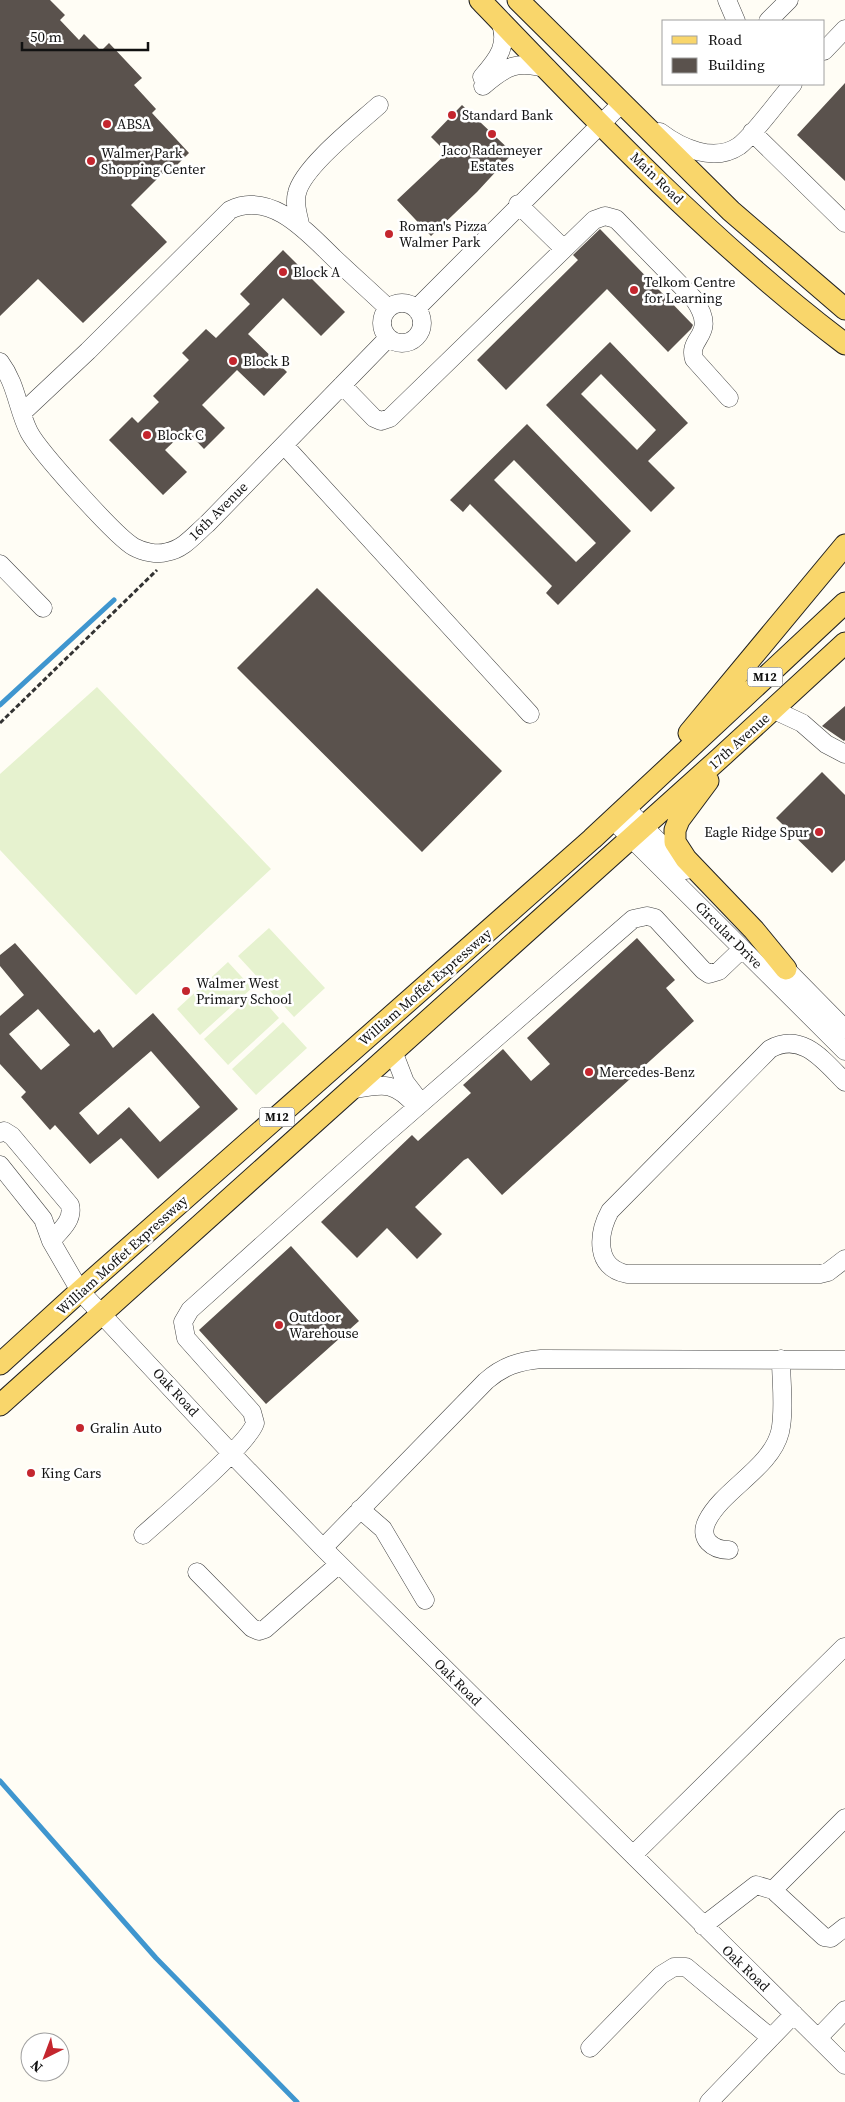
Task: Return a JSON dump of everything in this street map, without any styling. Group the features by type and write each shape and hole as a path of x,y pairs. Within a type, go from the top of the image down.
{"main road":[{"name":"Main Road","path":"480,0 600,124 750,268 845,344"},
{"name":"Main Road","path":"518,0 621,104 731,210 845,309"},
{"path":"684,752 685,738 845,545"},
{"name":"William Moffet Expressway","path":"0,1364 619,814 845,603"},
{"name":"17th Avenue","path":"637,832 774,710 845,643"},
{"path":"720,758 708,780 679,820 675,830 676,842 686,859 754,930 786,969"},
{"name":"William Moffet Expressway","path":"0,1404 637,832"}],"street":[{"path":"727,0 736,20"},
{"path":"769,20 790,0"},
{"path":"499,19 504,33 503,48 481,84 498,73 519,64 548,69"},
{"path":"825,50 845,29"},
{"path":"416,309 518,204 621,104 682,146 701,152 720,152 739,146 792,85"},
{"path":"300,224 296,202 301,182 347,133 379,105"},
{"path":"752,132 845,223"},
{"path":"22,413 88,351 230,210 246,204 257,205 300,224 388,308"},
{"path":"518,204 563,248"},
{"path":"342,385 374,418 381,421 390,418 563,248 598,218 610,216 616,219 694,299 701,310 704,325 693,350 694,359 729,398"},
{"path":"405,303 416,309 422,320 420,332 416,337 411,341 399,343 388,338 384,333 382,320 388,308 405,303"},
{"name":"16th Avenue","path":"0,362 16,389 22,413 30,433 45,454 121,537 133,546 152,553 166,553 181,547 388,338"},
{"path":"284,445 530,714"},
{"path":"0,564 43,608"},
{"path":"774,710 802,723 826,744 845,754"},
{"name":"Circular Drive","path":"619,814 786,969 845,1029"},
{"name":"Circular Drive","path":"637,832 742,949 845,1050"},
{"path":"143,1535 231,1453 252,1430 255,1417 189,1342 182,1326 186,1314 420,1105 633,919 646,916 662,922 706,973 712,974 719,971 742,949"},
{"path":"845,1082 816,1053 802,1045 784,1044 770,1049 610,1210 601,1230 600,1242 605,1262 618,1272 627,1274 820,1274 828,1272 845,1259"},
{"path":"393,1051 405,1082 420,1105"},
{"path":"350,1090 373,1086 390,1086 398,1088 420,1105"},
{"path":"0,1133 4,1131 12,1136 70,1205 71,1214 68,1220 51,1241"},
{"name":"Oak Road","path":"0,1165 43,1219 51,1241 80,1291 231,1453 323,1548 633,1855 702,1926 845,2065"},
{"path":"323,1548 486,1381 511,1364 541,1359 845,1360"},
{"path":"729,1550 715,1548 709,1544 704,1533 704,1527 712,1513 774,1446 780,1432 781,1359"},
{"path":"360,1509 383,1529 425,1600"},
{"path":"197,1572 252,1628 258,1631 265,1630 339,1564"},
{"path":"633,1855 844,1647"},
{"path":"773,1890 845,1818"},
{"path":"702,1926 756,1885 773,1890 824,1937 831,1938 845,1926"},
{"path":"590,2048 661,1976 674,1967 686,1967 771,2038"},
{"path":"818,2038 845,2010"},
{"path":"708,2102 794,2014"}],"path":[{"path":"0,723 160,568"}],"green space":[{"path":"97,687 271,869 136,995 0,850 0,774"},
{"path":"269,928 325,988 294,1017 238,956"},
{"path":"228,962 252,988 200,1035 177,1009"},
{"path":"256,992 279,1018 228,1065 204,1039"},
{"path":"283,1022 307,1048 256,1095 232,1069"}],"building":[{"name":"Walmer Park Shopping Center","path":"0,0 50,0 65,15 60,20 79,40 84,34 101,51 109,43 142,78 134,85 156,109 152,113 189,153 171,171 168,168 131,205 167,242 83,323 38,279 0,316"},
{"path":"845,83 845,181 797,135"},
{"path":"462,105 513,153 477,192 431,236 397,200 447,153 431,137"},
{"path":"600,229 693,325 691,329 668,352 607,289 506,390 477,360 578,260 573,255"},
{"path":"283,250 345,312 321,336 283,298 248,334 287,372 264,396 237,370 202,405 225,428 204,449 186,430 165,450 187,472 163,495 109,440 132,417 138,423 159,402 153,396 189,360 182,353 206,329 216,338 250,304 240,294"},
{"path":"610,342 688,423 648,461 675,488 651,512 546,405","holes":["601,374 656,430 637,450 581,394"]},
{"path":"527,424 631,531 558,605 546,593 552,586 470,504 463,512 450,500","holes":["514,460 596,543 576,562 494,480"]},
{"path":"317,588 502,771 422,852 237,668"},
{"path":"845,706 845,740 844,741 822,726"},
{"path":"822,772 845,795 845,860 832,873 776,818"},
{"name":"Mercedes-Benz","path":"637,938 675,980 666,988 694,1021 502,1195 468,1158 464,1160 415,1207 442,1234 417,1259 387,1228 357,1258 321,1222 412,1135 418,1141 471,1093 463,1085 503,1049 531,1081 550,1064 527,1038"},
{"path":"15,943 94,1033 99,1029 113,1048 153,1013 238,1109 158,1179 121,1138 90,1164 55,1125 50,1130 21,1097 26,1092 0,1064 0,1016 24,995 0,966 0,955","holes":["38,1009 70,1045 41,1070 9,1034","151,1051 200,1107 160,1142 129,1107 98,1135 79,1113"]},
{"name":"Outdoor Warehouse","path":"291,1246 359,1321 266,1404 199,1330"}],"waterway":[{"path":"0,705 114,600"},
{"path":"0,1781 156,1958 297,2102"}],"place":[{"name":"Standard Bank","path":"452,115"},
{"name":"ABSA","path":"107,124"},
{"name":"Jaco Rademeyer Estates","path":"492,134"},
{"name":"Walmer Park Shopping Center","path":"91,161"},
{"name":"Roman's Pizza Walmer Park","path":"389,234"},
{"name":"Block A","path":"283,272"},
{"name":"Telkom Centre for Learning","path":"634,290"},
{"name":"Block B","path":"233,361"},
{"name":"Block C","path":"147,435"},
{"name":"Eagle Ridge Spur","path":"819,832"},
{"name":"Walmer West Primary School","path":"186,991"},
{"name":"Mercedes-Benz","path":"589,1072"},
{"name":"Outdoor Warehouse","path":"279,1325"},
{"name":"Gralin Auto","path":"80,1428"},
{"name":"King Cars","path":"31,1473"}]}
